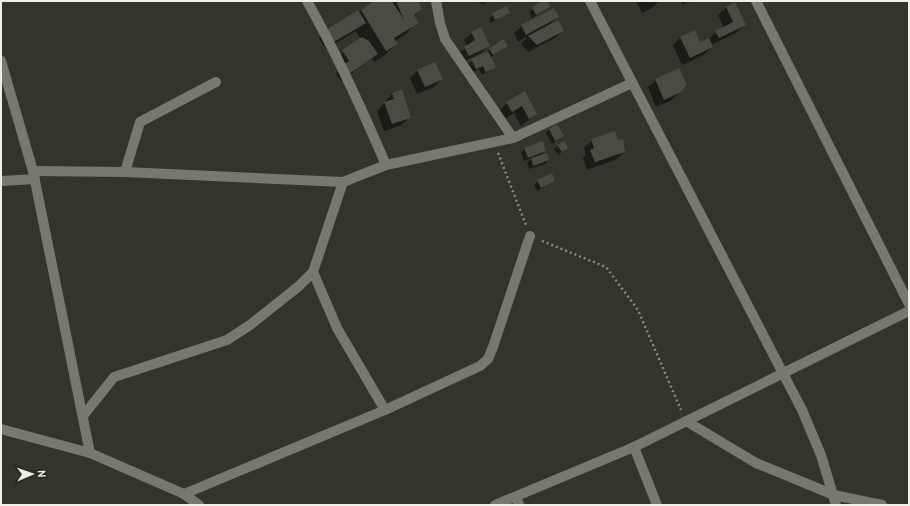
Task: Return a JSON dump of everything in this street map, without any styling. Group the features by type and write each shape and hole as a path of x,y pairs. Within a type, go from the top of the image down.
{"street":[{"path":"307,1 328,38 386,165"},
{"path":"436,1 445,39 513,138"},
{"path":"590,1 782,372 821,455 836,505"},
{"path":"756,1 909,304"},
{"path":"1,61 34,175 76,390 90,453"},
{"path":"125,172 140,122 216,82"},
{"path":"1,181 34,175 125,172 343,182 386,165 513,138 632,83"},
{"path":"83,416 114,377 227,340 250,325 299,286 313,272 343,182"},
{"path":"184,494 385,410 480,366 488,359 494,347 530,236"},
{"path":"313,272 337,328 385,410"},
{"path":"495,505 517,501 634,447 782,372 909,311"},
{"path":"686,421 756,463 834,495 882,505"},
{"path":"1,429 90,453 184,494 199,505"},
{"path":"634,447 657,505"}],"path":[{"path":"493,142 530,236 606,267 638,310 686,421"}],"building":[{"path":"374,1 392,1 404,20 396,1 418,1 422,9 414,15 419,23 394,38 398,44 386,51 361,10"},
{"path":"543,1 547,1 550,7 536,15 532,7"},
{"path":"735,2 746,25 719,38 715,31 733,22 726,7"},
{"path":"507,6 510,13 495,20 492,13"},
{"path":"554,8 559,17 526,35 521,25"},
{"path":"358,10 366,23 334,42 326,30"},
{"path":"558,20 564,31 537,45 528,36"},
{"path":"481,27 490,46 469,56 464,47 475,40 471,32"},
{"path":"695,30 700,42 709,38 713,47 690,58 680,37"},
{"path":"362,37 369,41 378,54 349,74 343,65 349,61 342,50"},
{"path":"503,39 508,46 493,55 489,49"},
{"path":"488,51 496,67 486,72 483,66 476,69 471,59"},
{"path":"435,62 443,79 425,87 417,70"},
{"path":"679,68 687,85 681,92 664,100 655,79"},
{"path":"402,89 411,118 392,124 384,102 394,99 392,93"},
{"path":"525,91 537,114 529,119 522,106 512,112 506,102"},
{"path":"557,124 564,136 555,141 549,129"},
{"path":"615,131 618,140 623,139 625,152 595,162 590,150 594,148 591,139"},
{"path":"543,141 546,151 528,158 524,148"},
{"path":"564,141 568,148 562,152 557,145"},
{"path":"547,153 549,160 533,166 531,158"},
{"path":"552,173 555,181 541,188 537,180"}]}
